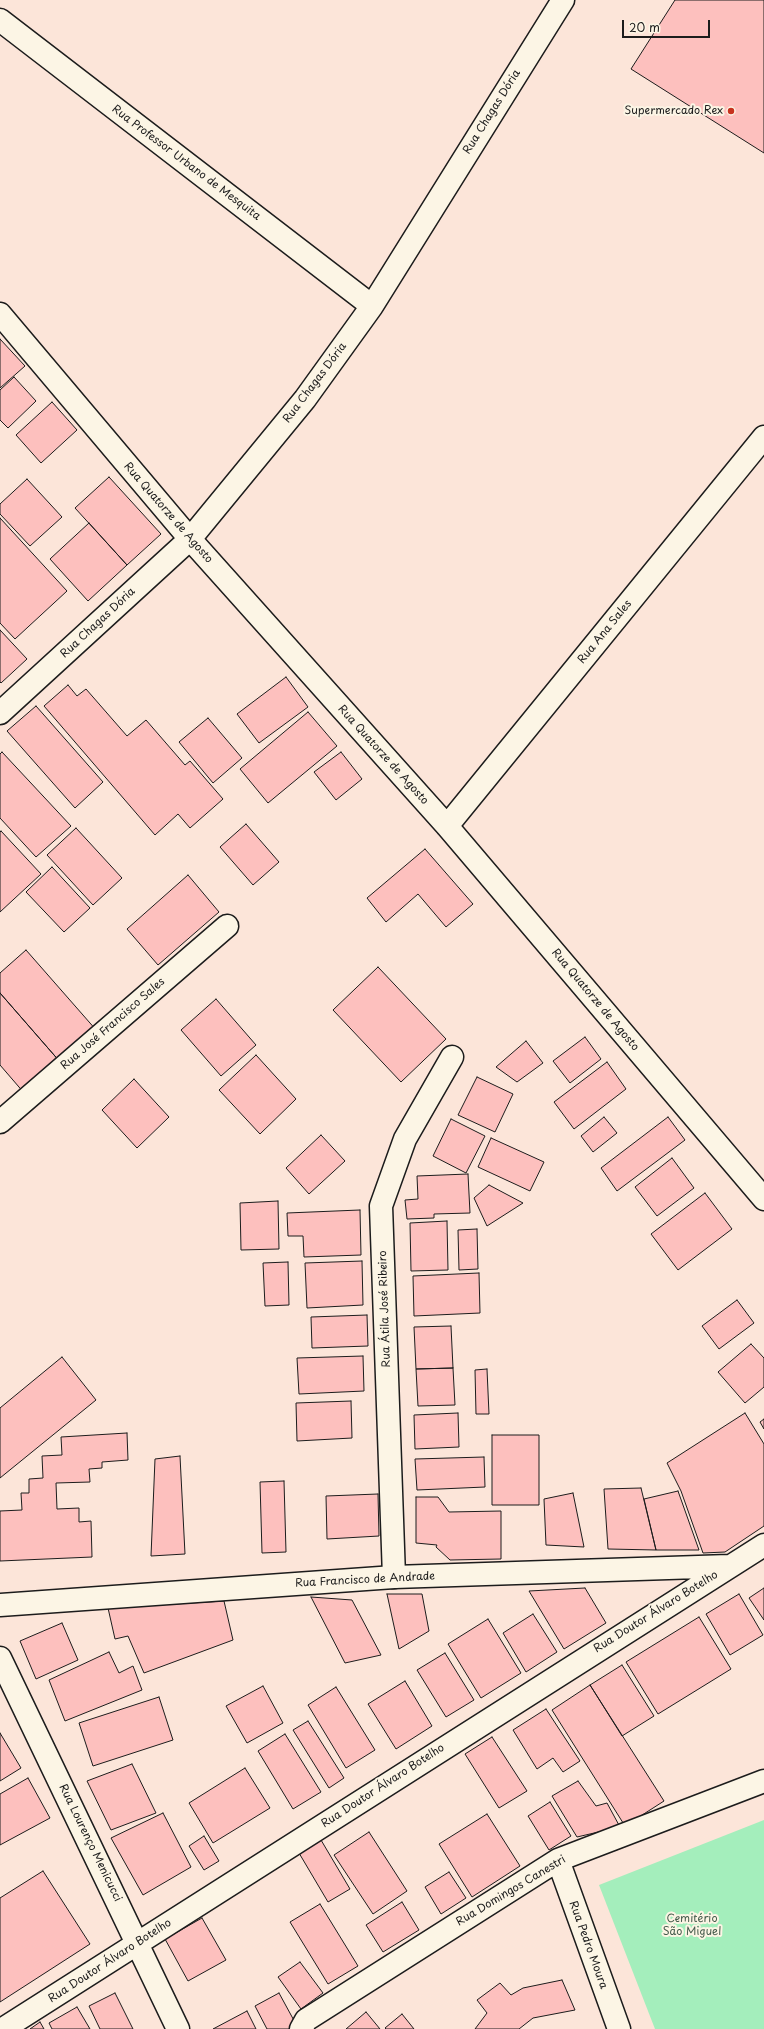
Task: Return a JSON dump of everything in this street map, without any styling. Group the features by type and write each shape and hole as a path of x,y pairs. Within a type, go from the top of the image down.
{"street":[{"name":"Rua Chagas Dória","path":"0,713 190,539 305,399 372,306 563,0"},
{"name":"Rua Professor Urbano de Mesquita","path":"0,20 372,306"},
{"name":"Rua Quatorze de Agosto","path":"0,314 190,539 447,826 763,1196"},
{"name":"Rua Ana Sales","path":"447,826 764,437"},
{"name":"Rua José Francisco Sales","path":"0,1122 227,926"},
{"name":"Rua Átila José Ribeiro","path":"394,1577 381,1206 406,1139 452,1058"},
{"name":"Rua Doutor Álvaro Botelho","path":"3,2029 689,1591 764,1545"},
{"name":"Rua Francisco de Andrade","path":"0,1605 394,1577 730,1566"},
{"path":"675,1568 688,1577 689,1591"},
{"name":"Rua Lourenço Menicucci","path":"0,1658 178,2029"},
{"name":"Rua Domingos Canestri","path":"302,2029 306,2020 558,1860 764,1781"},
{"name":"Rua Pedro Moura","path":"558,1860 619,2029"}],"green space":[{"name":"Cemitério São Miguel","path":"764,1820 764,2029 655,2029 599,1885"}],"building":[{"name":"Supermercado Rex","path":"675,0 764,0 764,153 631,69"},
{"path":"0,339 25,366 0,388"},
{"path":"14,377 36,401 8,428 0,420 0,390"},
{"path":"52,402 77,430 41,463 16,435"},
{"path":"109,477 161,534 127,565 75,508"},
{"path":"27,479 62,517 30,546 0,514 0,504"},
{"path":"0,518 67,591 15,639 0,623"},
{"path":"89,523 127,565 88,601 50,559"},
{"path":"0,630 27,659 1,683 0,682"},
{"path":"286,677 308,707 259,743 237,714"},
{"path":"68,685 77,696 86,689 127,736 146,720 185,765 190,761 223,799 190,828 178,814 155,835 44,706"},
{"path":"36,706 103,782 75,808 7,731"},
{"path":"308,712 337,746 268,803 240,769"},
{"path":"208,718 242,758 213,783 179,742"},
{"path":"2,752 71,826 36,857 0,818 0,754"},
{"path":"341,752 362,779 336,800 314,772"},
{"path":"246,824 279,862 253,885 220,847"},
{"path":"76,828 122,878 93,905 47,855"},
{"path":"1,831 41,874 0,912 0,832"},
{"path":"425,849 473,904 446,927 418,894 386,922 367,898"},
{"path":"52,867 90,908 64,932 26,892"},
{"path":"188,875 219,912 158,965 127,929"},
{"path":"26,950 97,1031 61,1063 0,993 0,973"},
{"path":"378,967 446,1039 401,1082 333,1010"},
{"path":"0,993 61,1063 25,1094 0,1065"},
{"path":"216,999 256,1045 221,1076 181,1030"},
{"path":"585,1037 601,1059 570,1083 553,1061"},
{"path":"526,1041 543,1063 517,1082 496,1067"},
{"path":"256,1055 296,1099 260,1134 219,1090"},
{"path":"607,1062 626,1089 574,1129 554,1102"},
{"path":"477,1077 513,1094 495,1132 458,1115"},
{"path":"134,1079 169,1117 137,1148 102,1110"},
{"path":"604,1117 617,1133 593,1152 581,1136"},
{"path":"668,1117 685,1140 617,1191 601,1168"},
{"path":"451,1119 485,1136 466,1173 433,1156"},
{"path":"321,1135 345,1161 309,1194 286,1168"},
{"path":"491,1138 544,1162 530,1191 478,1167"},
{"path":"672,1158 694,1188 657,1216 635,1187"},
{"path":"468,1174 470,1213 434,1214 434,1218 407,1219 405,1200 418,1199 417,1176"},
{"path":"489,1185 523,1203 487,1226 474,1198"},
{"path":"705,1193 732,1229 678,1270 651,1234"},
{"path":"278,1201 279,1249 241,1250 240,1203"},
{"path":"360,1210 361,1255 304,1257 303,1236 288,1236 287,1213"},
{"path":"447,1221 448,1270 411,1271 410,1223"},
{"path":"477,1229 478,1269 459,1270 458,1230"},
{"path":"362,1261 363,1305 307,1308 305,1263"},
{"path":"288,1262 289,1305 265,1306 263,1263"},
{"path":"479,1273 480,1313 414,1316 413,1276"},
{"path":"737,1300 754,1323 719,1349 702,1326"},
{"path":"367,1315 368,1346 312,1348 311,1317"},
{"path":"451,1326 453,1368 416,1369 414,1327"},
{"path":"751,1344 764,1358 764,1387 745,1403 718,1372"},
{"path":"363,1356 364,1391 299,1394 297,1358"},
{"path":"62,1357 96,1400 0,1478 0,1408"},
{"path":"453,1368 455,1405 418,1406 416,1369"},
{"path":"487,1369 489,1414 476,1414 475,1370"},
{"path":"351,1401 352,1438 297,1441 296,1403"},
{"path":"458,1413 459,1447 415,1449 414,1415"},
{"path":"745,1413 764,1444 764,1526 725,1552 703,1553 681,1491 667,1463"},
{"path":"764,1419 764,1429 760,1422"},
{"path":"127,1433 128,1460 102,1462 102,1468 89,1469 90,1482 56,1483 57,1509 79,1508 79,1522 91,1521 92,1557 0,1561 0,1511 22,1510 21,1493 29,1493 29,1479 43,1478 42,1456 62,1455 61,1437"},
{"path":"492,1435 539,1435 539,1505 492,1505"},
{"path":"180,1456 185,1554 151,1556 155,1459"},
{"path":"484,1457 485,1487 417,1490 415,1459"},
{"path":"284,1481 286,1552 262,1553 260,1482"},
{"path":"641,1488 656,1550 608,1549 604,1489"},
{"path":"678,1491 699,1550 656,1550 644,1499"},
{"path":"573,1493 584,1547 546,1545 544,1499"},
{"path":"378,1494 379,1536 327,1539 326,1496"},
{"path":"416,1497 438,1497 449,1512 501,1511 501,1559 450,1560 436,1547 437,1545 416,1543"},
{"path":"585,1588 606,1623 564,1649 529,1591"},
{"path":"764,1588 764,1620 749,1598"},
{"path":"387,1594 422,1594 429,1631 399,1649"},
{"path":"739,1594 763,1635 730,1655 706,1614"},
{"path":"311,1597 352,1600 381,1655 345,1663"},
{"path":"224,1601 233,1640 144,1673 128,1636 115,1639 108,1608"},
{"path":"533,1614 557,1652 526,1672 503,1633"},
{"path":"699,1617 731,1669 658,1714 626,1662"},
{"path":"488,1619 521,1673 481,1698 448,1644"},
{"path":"62,1623 78,1660 36,1679 20,1641"},
{"path":"109,1652 119,1673 133,1666 142,1690 65,1721 49,1680"},
{"path":"445,1653 474,1700 446,1717 417,1670"},
{"path":"622,1665 654,1716 622,1736 590,1685"},
{"path":"405,1681 432,1726 396,1749 368,1704"},
{"path":"590,1685 664,1801 625,1826 552,1710"},
{"path":"263,1686 283,1723 247,1743 226,1706"},
{"path":"336,1687 375,1750 346,1768 308,1705"},
{"path":"159,1697 173,1740 93,1766 79,1723"},
{"path":"546,1709 580,1761 563,1772 553,1758 537,1769 513,1730"},
{"path":"308,1721 344,1778 329,1788 293,1730"},
{"path":"0,1733 21,1768 0,1781"},
{"path":"285,1734 321,1792 293,1809 258,1751"},
{"path":"492,1737 527,1791 499,1808 465,1754"},
{"path":"132,1764 156,1813 111,1830 87,1781"},
{"path":"245,1768 270,1808 213,1843 189,1803"},
{"path":"28,1778 50,1818 0,1845 0,1794"},
{"path":"578,1781 596,1806 607,1803 620,1827 577,1837 552,1796"},
{"path":"550,1802 571,1836 549,1850 528,1816"},
{"path":"163,1813 191,1867 143,1895 111,1838"},
{"path":"487,1814 520,1866 472,1897 439,1844"},
{"path":"369,1832 407,1891 373,1914 334,1855"},
{"path":"204,1836 219,1861 204,1870 189,1846"},
{"path":"321,1840 350,1889 328,1902 299,1853"},
{"path":"43,1871 90,1944 0,2002 0,1898"},
{"path":"449,1872 466,1898 441,1914 425,1887"},
{"path":"402,1902 419,1930 383,1952 366,1925"},
{"path":"320,1904 358,1966 328,1984 290,1922"},
{"path":"202,1918 226,1960 188,1981 165,1939"},
{"path":"300,1962 323,1993 301,2009 278,1977"},
{"path":"562,1980 575,2010 533,2018 519,2029 475,2029 487,2013 477,2000 500,1983 511,1995 523,1988"},
{"path":"115,1993 133,2029 100,2029 89,2006"},
{"path":"279,1993 297,2026 292,2029 267,2029 255,2006"},
{"path":"77,2007 90,2029 52,2029 49,2023"},
{"path":"247,2011 256,2029 213,2029"},
{"path":"366,2012 380,2029 346,2029"},
{"path":"402,2014 414,2029 385,2028"},
{"path":"40,2022 44,2029 30,2029"}],"place":[{"name":"Supermercado Rex","path":"731,111"}]}
